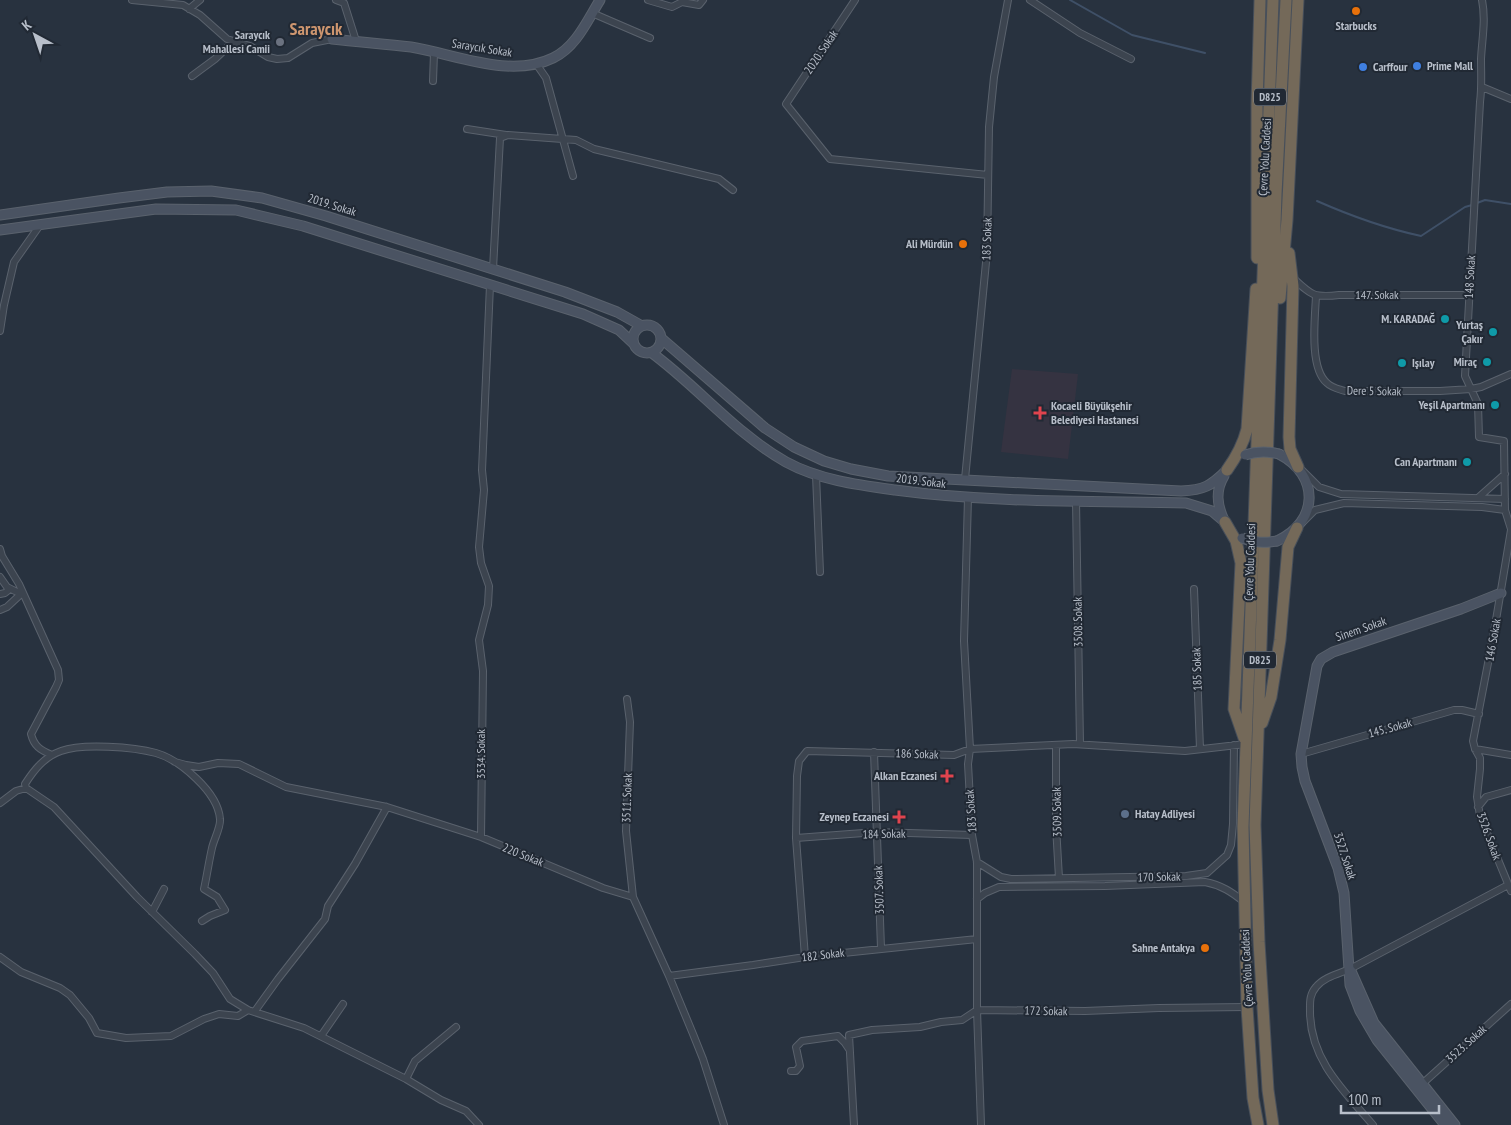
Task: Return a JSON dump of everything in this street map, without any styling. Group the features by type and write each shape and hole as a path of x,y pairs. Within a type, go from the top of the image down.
{"highway":[{"path":"1260,0 1257,105 1260,376"},
{"name":"Çevre Yolu Caddesi","path":"1273,0 1268,442 1255,826 1259,942 1268,1090 1273,1125"},
{"name":"Çevre Yolu Caddesi","path":"1258,1125 1253,1098 1247,1006 1240,745 1260,376 1286,0"},
{"path":"1268,442 1286,231 1298,0"},
{"path":"1286,231 1293,286 1289,437 1290,449 1298,467"},
{"path":"1227,470 1239,453 1247,429 1258,265"},
{"path":"1225,522 1236,541 1241,563 1234,710 1240,745"},
{"path":"1258,734 1271,697 1278,650 1288,547 1297,528"},
{"path":"1268,1090 1277,1125"},
{"path":"1253,1098 1253,1125"}],"street":[{"path":"132,0 183,5 218,30 227,39 250,46 268,57 283,59 293,56 312,43 332,39"},
{"path":"189,9 200,0"},
{"path":"336,0 344,3 356,41"},
{"name":"Saraycık Sokak","path":"332,39 412,48 510,67 537,64 554,58 570,46 600,0"},
{"path":"648,0 672,8 682,2 699,4 703,0"},
{"name":"2020. Sokak","path":"855,0 786,104 830,159 988,175"},
{"name":"183 Sokak","path":"965,479 987,252 989,126 994,77 1008,0"},
{"path":"1030,0 1080,33 1131,59"},
{"name":"148 Sokak","path":"1482,0 1484,20 1482,87 1464,369 1466,381 1478,404 1478,437 1504,441 1505,510 1511,530"},
{"path":"592,13 650,38"},
{"path":"192,76 215,59 234,41"},
{"path":"433,81 434,52"},
{"path":"537,64 546,78 573,176"},
{"path":"1482,87 1511,99"},
{"path":"468,129 508,135 576,140 594,149 719,179 734,190"},
{"path":"493,270 500,138 508,135"},
{"name":"2019. Sokak","path":"0,215 167,192 211,191 262,198 326,216 565,292 616,312 642,326 651,325 659,330 662,339 766,428 794,447 824,461 852,469 888,476 1181,491 1189,491 1213,484 1227,470"},
{"name":"2019. Sokak","path":"0,230 156,209 236,210 303,226 583,314 619,330 639,350 652,352 670,366 747,436 786,462 809,473 849,484 968,498 1186,503 1212,511 1225,522"},
{"path":"0,331 14,262 40,225"},
{"path":"1292,277 1316,296"},
{"name":"3534. Sokak","path":"481,838 483,671 479,640 488,605 489,586 481,563 479,547 484,490 482,470 490,285"},
{"name":"147. Sokak","path":"1316,296 1469,296"},
{"name":"Dere 5 Sokak","path":"1316,296 1316,359 1322,378 1332,387 1345,391 1440,391 1471,389 1481,387 1511,374"},
{"path":"634,344 634,335 642,326"},
{"path":"652,352 659,347 662,339"},
{"path":"1505,499 1341,494 1319,486 1289,459 1268,451 1245,455 1235,461 1220,482 1218,496 1219,510 1225,522 1233,531 1242,538 1260,543 1277,541 1288,536 1315,510 1344,503 1505,510"},
{"path":"1297,528 1305,517 1309,504 1306,478 1298,467"},
{"path":"1479,497 1505,474"},
{"path":"816,475 820,572"},
{"name":"183 Sokak","path":"968,498 964,640 970,749 968,764 972,835 977,862 977,1010 981,1125"},
{"name":"3508. Sokak","path":"1076,501 1080,744"},
{"name":"146 Sokak","path":"1475,749 1473,742 1511,530"},
{"path":"0,549 58,670 59,680 31,734 33,742 40,750 52,755"},
{"path":"0,577 1,581 10,589 22,595"},
{"path":"0,594 10,589"},
{"name":"185 Sokak","path":"1194,589 1200,749"},
{"name":"Sinem Sokak","path":"1301,754 1317,666 1321,660 1333,652 1461,609 1501,593"},
{"path":"0,610 22,595"},
{"name":"3511. Sokak","path":"627,699 630,722 626,831 632,897"},
{"name":"145. Sokak","path":"1301,754 1454,710 1479,714"},
{"name":"186 Sokak","path":"805,957 796,838 797,776 799,761 807,750 954,755 970,749 1080,744 1185,751 1240,745"},
{"name":"170 Sokak","path":"977,862 1001,877 1011,879 1186,876 1207,873 1227,855 1231,845 1240,745"},
{"name":"3509. Sokak","path":"1056,746 1056,826 1060,878"},
{"path":"26,788 25,784 35,768 52,755 69,749 108,747 156,753 176,762 204,785 215,802 221,820 212,846 204,889 217,897 225,910 202,921"},
{"path":"1475,749 1511,755"},
{"name":"3526. Sokak","path":"1475,749 1480,758 1478,806 1509,888"},
{"name":"3507. Sokak","path":"874,752 881,948"},
{"name":"3527. Sokak","path":"1301,754 1305,781 1333,853 1344,893 1349,977 1354,997 1377,1040 1455,1125"},
{"name":"220 Sokak","path":"176,762 186,766 199,767 218,764 239,764 286,787 387,806 481,838 603,888 632,897"},
{"path":"0,803 16,791 26,788 54,806 152,912 201,960 230,1000 252,1011 304,1028 321,1036 406,1079 441,1100 466,1111 479,1125"},
{"path":"1478,806 1486,797 1511,790"},
{"path":"0,957 21,972 60,988 70,995 89,1018 97,1033 126,1038 171,1036 204,1019 219,1014 238,1016 252,1011 325,919 328,906 355,864 387,806"},
{"name":"184 Sokak","path":"796,838 877,832 972,835"},
{"name":"170 Sokak","path":"977,899 999,887 1105,886 1205,882 1216,884 1229,890 1244,902"},
{"path":"1373,1125 1321,1060 1310,1022 1310,998 1315,988 1323,980 1350,969 1509,888"},
{"path":"152,912 164,889"},
{"path":"632,897 669,976 703,1059 724,1125"},
{"name":"182 Sokak","path":"669,976 805,957 977,939"},
{"path":"321,1036 343,1004"},
{"name":"3523. Sokak","path":"1418,1086 1511,1004"},
{"name":"172 Sokak","path":"850,1050 849,1035 872,1030 920,1027 962,1020 977,1010 1085,1011 1247,1006"},
{"path":"406,1079 416,1061 456,1027"},
{"path":"791,1071 796,1071 800,1066 796,1047 802,1041 838,1036 846,1043 850,1050 854,1125"},
{"name":"3527. Sokak","path":"1418,1086 1445,1125"}],"shaded area":[{"name":"Kocaeli Büyükşehir Belediyesi Hastanesi","path":"1012,369 1078,374 1068,459 1001,452"}],"waterway":[{"path":"1070,0 1132,35 1205,53"},
{"path":"1477,203 1485,200 1511,204"},
{"path":"1317,201 1368,221 1421,236 1465,207 1472,205"}],"place":[{"name":"Starbucks","path":"1356,11"},
{"name":"Saraycık Mahallesi Camii","path":"280,42"},
{"name":"Prime Mall","path":"1417,66"},
{"name":"Carffour","path":"1363,67"},
{"name":"Ali Mürdün","path":"963,244"},
{"name":"M. KARADAĞ","path":"1445,319"},
{"name":"Yurtaş Çakır","path":"1493,332"},
{"name":"Miraç","path":"1487,362"},
{"name":"Işılay","path":"1402,363"},
{"name":"Yeşil Apartmanı","path":"1495,405"},
{"name":"Kocaeli Büyükşehir Belediyesi Hastanesi","path":"1040,413"},
{"name":"Can Apartmanı","path":"1467,462"},
{"name":"Alkan Eczanesi","path":"947,776"},
{"name":"Hatay Adliyesi","path":"1125,814"},
{"name":"Zeynep Eczanesi","path":"899,817"},
{"name":"Sahne Antakya","path":"1205,948"}],"district":[{"name":"Saraycık","path":"316,29"}]}
